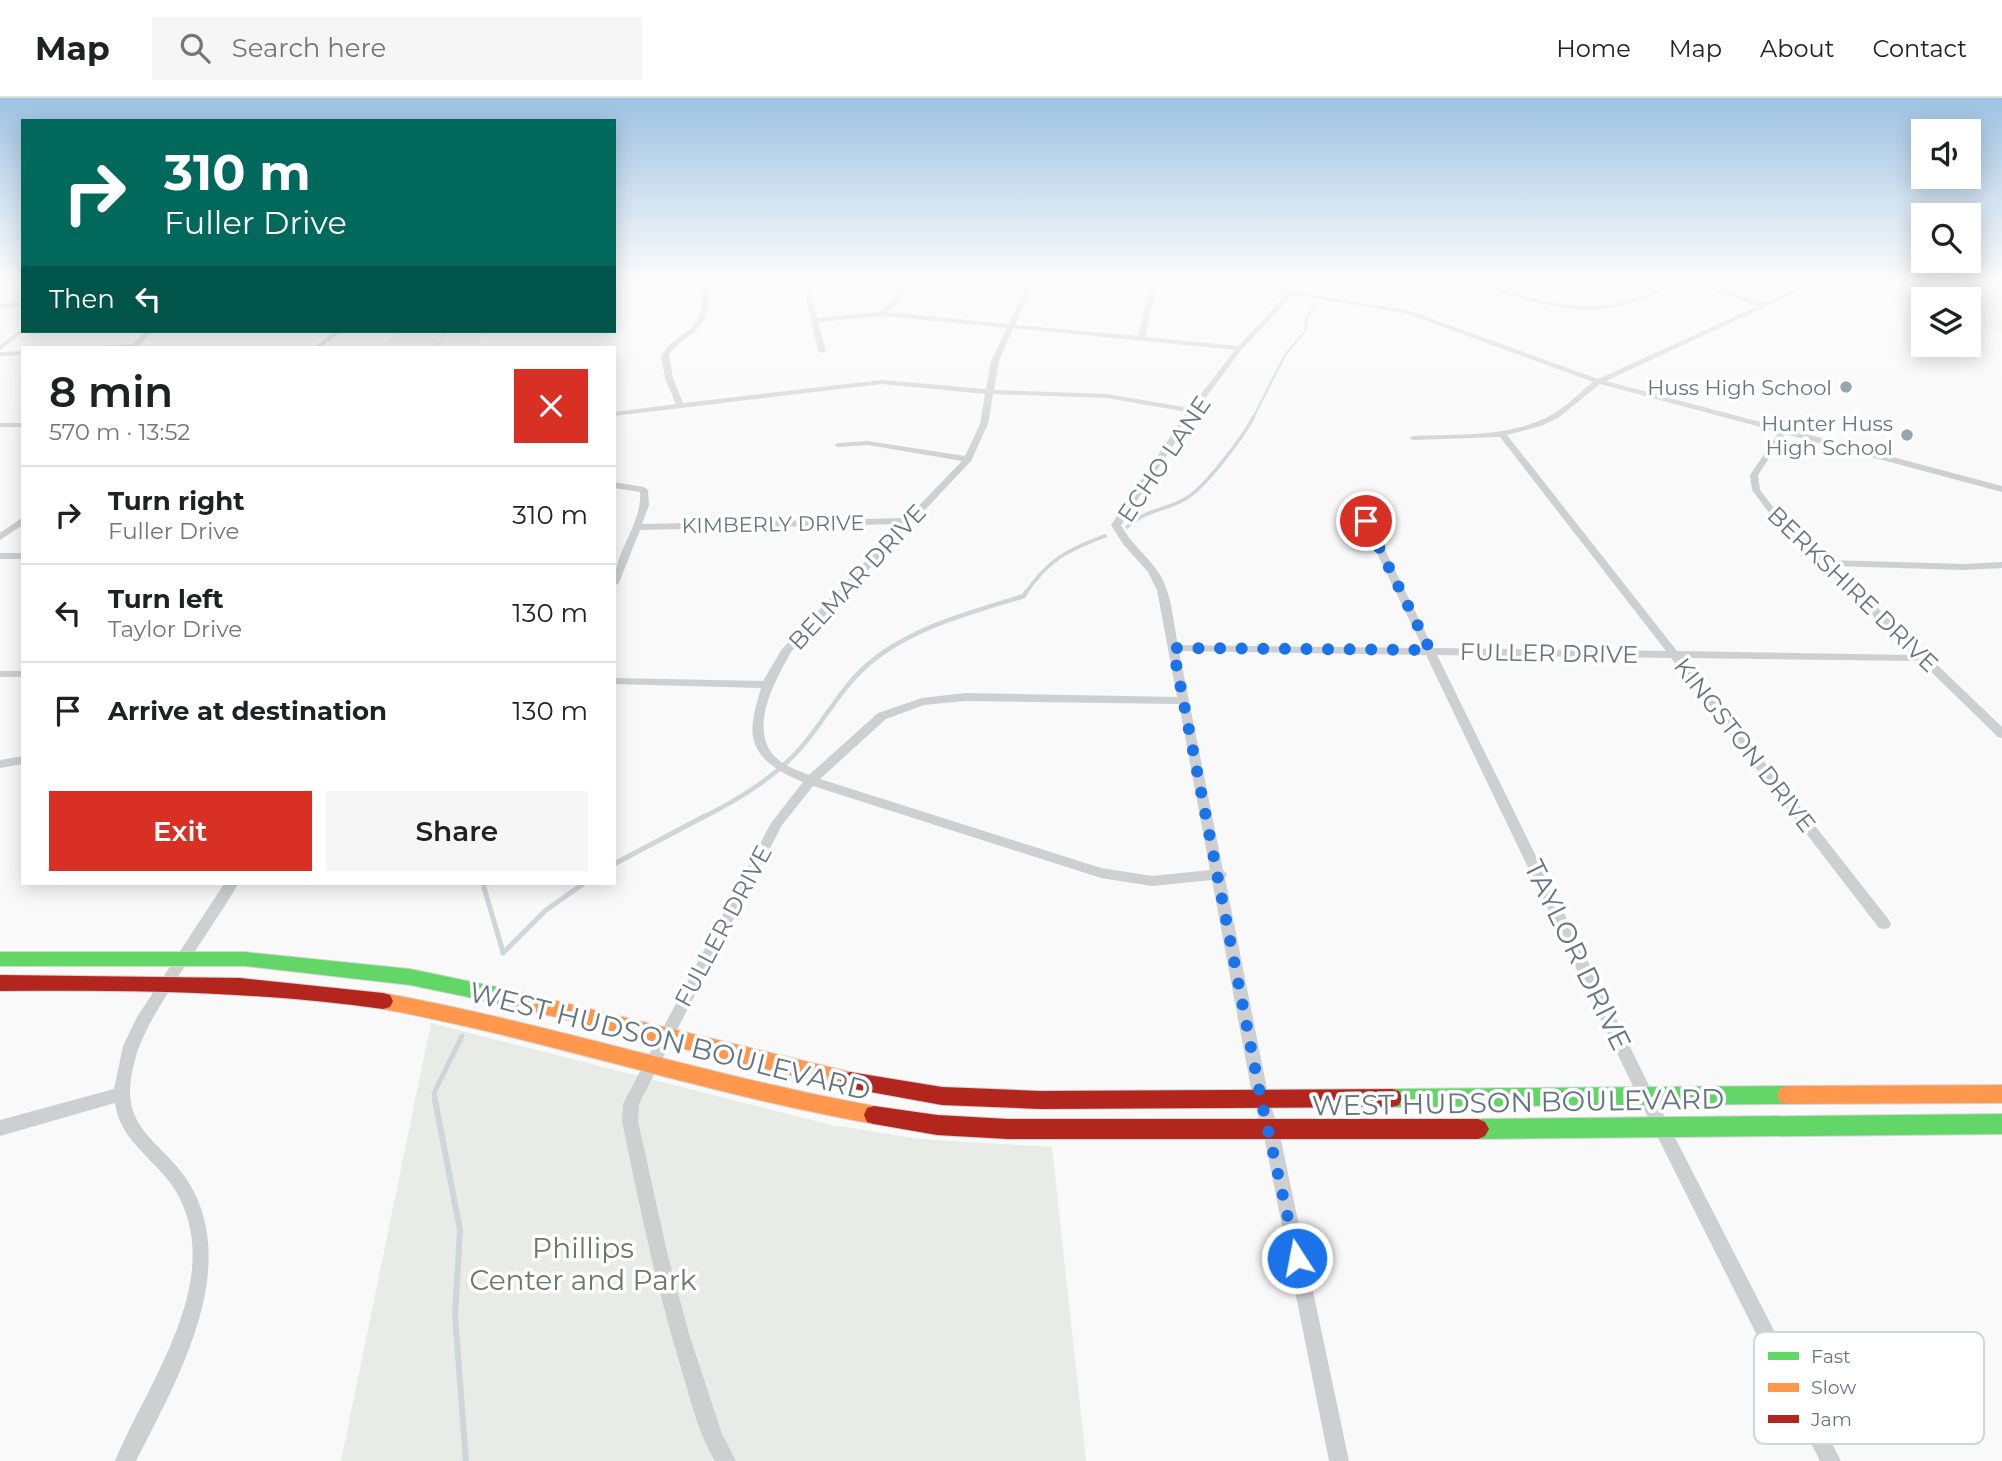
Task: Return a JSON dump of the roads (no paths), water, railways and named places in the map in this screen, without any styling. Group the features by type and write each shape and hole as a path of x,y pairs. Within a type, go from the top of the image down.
{"main road":[{"name":"WEST HUDSON BOULEVARD","path":"0,959 181,957 316,964 410,977 482,991 664,1038 869,1086 942,1096 1040,1100 2002,1094"},
{"name":"WEST HUDSON BOULEVARD","path":"0,983 167,982 312,990 401,1004 812,1106 937,1125 1008,1129 1271,1131 2002,1124"}],"street":[{"path":"678,342 665,356 669,378 681,407"},
{"path":"820,342 822,351"},
{"name":"BELMAR DRIVE","path":"1004,342 995,361 984,424 968,458 801,632 767,685 758,723 760,741 767,756 787,771 810,782 1101,873 1153,881 1220,874"},
{"path":"1182,342 1240,348"},
{"name":"ECHO LANE","path":"1246,342 1192,411 1116,525 1135,551 1153,567 1158,579 1220,874 1261,1099 1271,1131 1339,1461"},
{"path":"1487,342 1599,381 2002,489"},
{"path":"1413,438 1502,434 1538,424 1555,416 1599,381 1683,342"},
{"path":"0,354 21,353"},
{"path":"616,414 865,383 1107,396 1192,411"},
{"path":"0,425 21,425"},
{"name":"BERKSHIRE DRIVE","path":"1783,430 1760,463 1754,482 1761,498 1823,563 2002,734"},
{"name":"KINGSTON DRIVE","path":"1502,434 1884,924"},
{"path":"838,445 868,443 968,458"},
{"path":"616,485 644,490 645,505 616,578"},
{"path":"0,537 21,521"},
{"name":"TAYLOR DRIVE","path":"1366,521 1661,1127 1765,1332"},
{"name":"KIMBERLY DRIVE","path":"636,527 909,522"},
{"path":"0,556 21,556"},
{"path":"1823,563 2002,565"},
{"name":"FULLER DRIVE","path":"1173,648 1924,658"},
{"path":"0,674 21,674"},
{"path":"616,681 767,685"},
{"name":"FULLER DRIVE","path":"726,1461 713,1439 680,1334 630,1132 631,1104 777,822 810,782 882,716 922,702 965,697 1184,701"},
{"path":"0,764 21,761"},
{"path":"125,1461 180,1348 194,1302 200,1246 197,1217 192,1205 180,1183 133,1133 123,1110 121,1094 131,1040 181,957 230,885"},
{"path":"0,1128 121,1094"},
{"name":"TAYLOR DRIVE","path":"1822,1444 1831,1461"}],"waterway":[{"path":"438,346 440,342"},
{"path":"1253,418 1285,355 1296,342"},
{"path":"1127,527 1143,516 1177,503 1193,493 1223,461 1254,416"},
{"path":"1025,594 1050,564 1080,546 1105,536"},
{"path":"702,818 753,789 788,761 807,741 855,677 881,654 940,623 1025,594"},
{"path":"616,863 705,816"},
{"path":"483,885 503,952"},
{"path":"503,953 546,910 582,885"},
{"path":"436,1102 434,1093 462,1036"},
{"path":"435,1100 460,1230 455,1315 466,1461"}],"place":[{"name":"Huss High School","path":"1846,387"},
{"name":"Hunter Huss High School","path":"1907,435"}],"park label":[{"name":"Phillips Center and Park","path":"583,1264"}]}
